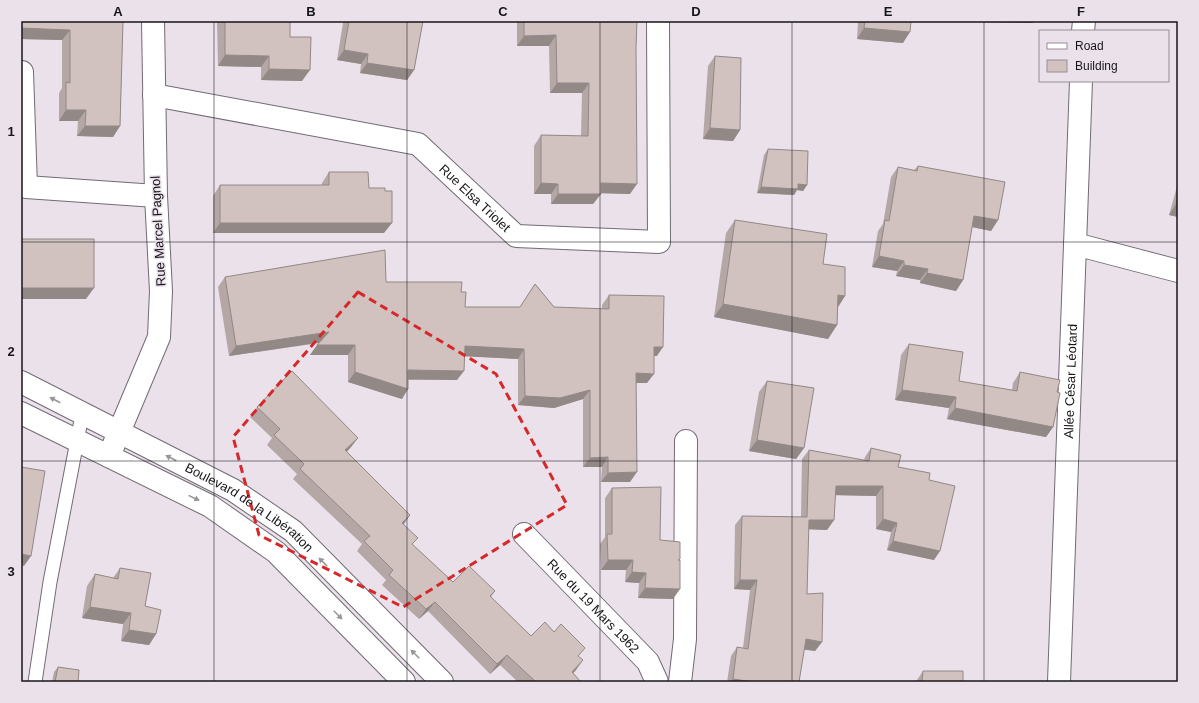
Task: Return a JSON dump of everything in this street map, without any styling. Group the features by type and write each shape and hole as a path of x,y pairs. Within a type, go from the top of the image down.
{"street":[{"name":"Rue Marcel Pagnol","path":"109,456 159,337 162,291 156,196 153,21"},
{"name":"Rue Elsa Triolet","path":"154,95 418,144 516,236 659,242 658,21"},
{"path":"22,72 26,187 156,196"},
{"name":"Allée César Léotard","path":"1059,682 1081,82"},
{"path":"1075,244 1178,271"},
{"name":"Boulevard de la Libération","path":"21,382 233,490 293,531 438,681"},
{"name":"Boulevard de la Libération","path":"21,413 210,506 276,552 404,682"},
{"path":"680,682 685,639 686,441"},
{"name":"Rue du 19 Mars 1962","path":"524,534 648,662 657,682"}],"lane":[{"path":"35,682 50,582 82,414"}],"highlighted area":[{"path":"358,292 496,374 567,505 403,607 259,535 233,437"}],"building":[{"path":"21,21 123,21 120,126 85,126 86,110 66,110 66,82 70,83 70,30 21,28"},
{"path":"225,21 290,21 290,37 311,37 310,70 269,69 269,56 225,55"},
{"path":"349,21 423,21 414,70 367,63 368,54 344,50"},
{"path":"524,21 637,21 637,184 601,183 601,194 558,194 558,184 541,183 541,135 588,136 589,83 557,83 556,35 524,36"},
{"path":"865,21 911,21 910,32 864,28"},
{"path":"715,56 741,58 740,130 710,128"},
{"path":"768,149 808,151 807,185 798,184 798,189 761,187"},
{"path":"918,166 1005,182 998,220 974,216 963,280 927,273 928,269 904,265 904,261 879,256 885,220 889,221 898,167 917,171"},
{"path":"329,172 368,172 369,188 385,188 385,191 392,191 392,223 220,223 220,185 329,185"},
{"path":"735,220 827,234 823,264 845,267 845,296 838,295 837,325 723,304"},
{"path":"21,239 94,239 94,288 21,288"},
{"path":"385,250 386,282 462,282 461,292 466,292 465,307 520,307 535,284 554,307 609,309 609,295 664,296 663,347 654,347 654,374 636,373 637,472 608,473 608,457 590,458 590,390 560,398 525,396 524,349 465,346 464,371 408,370 408,389 355,372 355,345 317,345 329,332 236,346 225,277"},
{"path":"909,344 963,352 959,381 1017,391 1020,372 1060,380 1057,392 1060,393 1053,427 955,408 956,397 902,390"},
{"path":"292,371 358,438 345,450 410,515 402,523 418,538 412,544 453,582 469,566 495,591 490,596 531,636 545,622 554,632 561,624 585,648 578,656 583,660 572,672 581,682 536,682 507,655 497,664 435,602 426,609 389,575 393,570 364,541 370,536 300,469 304,464 274,435 280,429 257,407"},
{"path":"767,381 814,388 804,448 757,440"},
{"path":"871,448 901,455 898,467 930,473 929,480 955,486 940,551 893,541 897,523 883,519 883,486 836,486 834,520 809,520 807,594 823,593 822,642 806,639 799,682 754,682 733,679 737,647 748,649 757,580 740,580 742,516 807,517 809,450 869,461"},
{"path":"21,467 45,471 31,556 21,554"},
{"path":"661,487 660,540 680,542 680,559 678,560 680,560 680,589 645,588 646,573 632,572 633,560 608,560 607,534 612,534 612,488"},
{"path":"120,568 151,573 145,606 161,610 156,634 129,630 131,613 90,607 95,574 118,579"},
{"path":"58,667 79,670 78,682 55,682"},
{"path":"923,671 963,671 963,682 922,682"}]}
